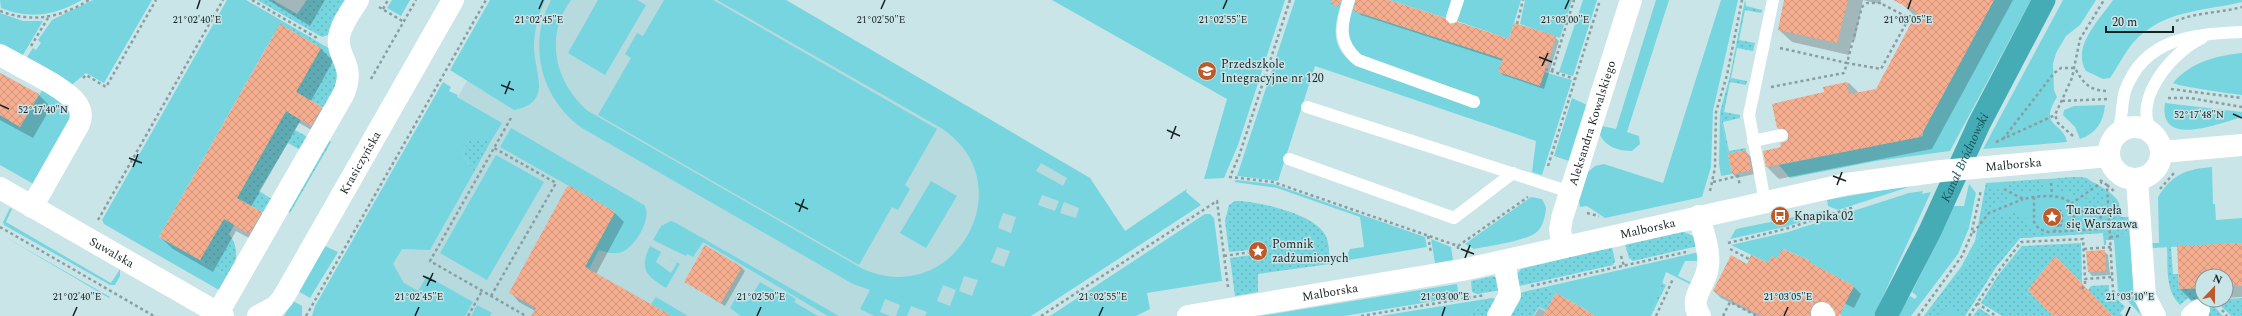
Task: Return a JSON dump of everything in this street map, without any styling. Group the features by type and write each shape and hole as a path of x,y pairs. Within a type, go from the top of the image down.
{"street":[{"name":"Krasiczyńska","path":"258,316 275,307 283,298 453,0"},
{"name":"Aleksandra Kowalskiego","path":"1563,247 1560,235 1561,222 1631,0"},
{"path":"220,315 343,95 348,82 348,69 339,41 344,25 365,2"},
{"path":"0,55 66,93 77,104 81,119 32,207"},
{"path":"2134,126 2146,129 2157,142 2161,160 2155,170 2145,178 2128,178 2120,174 2111,164 2109,156 2112,141 2117,134 2134,126"},
{"path":"2157,142 2242,144"},
{"name":"Malborska","path":"1188,316 1462,270 1847,184 1941,171 1978,177 2109,156"},
{"path":"2137,179 2145,297 2155,316"},
{"name":"Suwalska","path":"0,188 220,315"},
{"path":"1699,216 1708,258 1707,272 1695,303 1695,309 1700,316"},
{"path":"1498,316 1510,295 1504,261"}],"lane":[{"path":"1349,0 1342,22 1341,36 1348,50 1358,60 1474,102"},
{"path":"1452,17 1458,0"},
{"path":"1765,202 1749,122 1754,90 1773,0"},
{"path":"2117,134 2126,90 2138,67 2149,54 2179,40 2221,33 2242,32"},
{"path":"2157,142 2149,126 2146,114 2150,94 2160,75 2171,61 2185,48 2206,36 2221,33"},
{"path":"1307,107 1570,192"},
{"path":"1753,141 1782,135"},
{"path":"1289,159 1454,218 1512,173"}],"path":[{"path":"0,11 30,19 49,18 88,0"},
{"path":"66,93 86,75 106,87 156,0"},
{"path":"96,224 223,0"},
{"path":"252,0 320,40 329,42 339,41"},
{"path":"383,9 388,0"},
{"path":"370,80 416,0"},
{"path":"306,316 486,0"},
{"path":"1290,0 1239,156 1230,177 1273,182 1458,246"},
{"path":"1518,24 1523,0"},
{"path":"1552,71 1574,0"},
{"path":"1458,246 1530,195 1539,193 1600,0"},
{"path":"1709,194 1713,182 1716,112 1727,75 1742,0"},
{"path":"1992,145 2055,115 2070,84 2075,68 2076,51 2080,39 2104,0"},
{"path":"1754,90 1844,73 1847,63 1862,7 1867,3 1881,1 1909,18 1881,69 1847,63 1764,45"},
{"path":"365,2 383,9 404,22"},
{"path":"389,18 392,14"},
{"path":"19,66 49,18"},
{"path":"2003,139 2054,73 2061,68 2075,68"},
{"path":"1545,69 1575,79"},
{"path":"2055,115 2058,122 2072,133 2074,141"},
{"path":"511,118 430,261 526,316"},
{"path":"491,296 556,183 494,148"},
{"path":"2157,191 2179,169"},
{"path":"1713,182 1738,176 1741,192"},
{"path":"1971,235 1978,177"},
{"path":"2094,177 2107,185 2113,291 2124,302"},
{"path":"2071,204 2102,182"},
{"path":"1999,186 2023,199"},
{"path":"1918,316 1959,261 1971,235 1989,213 2023,199 2057,196 2071,204 2074,212 2073,220 2070,224 2064,227 2059,226"},
{"path":"2034,198 2035,224 2042,231 2054,232 2102,229 2100,210"},
{"path":"1042,316 1217,201 1228,290"},
{"path":"2054,232 2059,226 2063,217 2060,210"},
{"path":"2074,212 2108,210"},
{"path":"0,227 154,316"},
{"path":"1428,236 1431,256"},
{"path":"1969,316 1997,272 2021,242 2083,239 2085,285 2082,289"},
{"path":"1458,246 1459,251"},
{"path":"1725,247 1749,259"},
{"path":"2084,249 2111,247"},
{"path":"1224,256 1251,252"},
{"path":"2085,279 2112,277"},
{"path":"1656,316 1673,279"},
{"path":"468,316 482,291"},
{"path":"1361,316 1467,298"},
{"path":"1723,316 1730,302 1757,316"},
{"path":"1977,303 1996,316"}],"shaded area":[{"path":"0,0 82,0 62,9 33,15 12,12 1,8"},
{"path":"93,0 152,0 104,83 86,73 68,88 24,62 33,48 36,50 41,43 38,40 52,20"},
{"path":"227,0 246,0 291,26 290,30 274,34 159,237 232,278 219,290 104,224 102,220"},
{"path":"257,0 273,0 297,14 307,0 348,0 328,35 322,37"},
{"path":"392,0 410,0 401,16 387,8"},
{"path":"490,0 545,0 540,11 534,42 539,86 538,94 534,101 526,106 514,110 450,70"},
{"path":"513,0 786,0 1090,178 1125,231 995,316 333,316"},
{"path":"551,0 571,0 563,14 558,29 556,44 557,58 561,73 568,87 577,100 588,111 861,268 895,277 925,272 950,258 968,235 978,208 977,179 966,152 941,128 717,0 786,0 1090,178 1125,231 1187,189 1186,192 1201,205 1031,316 925,316 927,312 911,306 907,316 896,316 900,305 885,299 880,312 890,316 874,316 860,309 870,290 853,284 582,128 568,116 556,102 548,87 542,70 539,53 540,35 544,17","holes":["1041,163 1067,178 1063,186 1036,171","1042,195 1059,201 1055,211 1038,205","1064,202 1079,208 1076,218 1060,213","1003,213 1016,217 1011,233 998,228","997,247 1010,251 1004,267 991,262","964,276 978,280 972,296 959,291","943,285 956,290 950,306 937,301"]},
{"path":"598,0 637,0 646,5 605,75 568,53"},
{"path":"664,0 713,0 937,129 905,185 910,189 898,210 892,207 859,265 598,115 631,58 625,54 637,33 643,36"},
{"name":"Przedszkole Integracyjne nr 120","path":"1052,0 1285,0 1238,145 1224,178 1204,179 1227,99"},
{"path":"1295,0 1342,0 1337,19 1336,36 1341,51 1347,59 1356,66 1475,108 1479,97 1368,59 1359,54 1350,41 1349,33 1350,17 1355,0 1360,0 1503,59 1499,72 1544,72 1572,80 1542,175 1532,172 1536,141 1315,66 1278,181 1237,176"},
{"path":"1389,0 1451,0 1446,18"},
{"path":"1464,0 1521,0 1509,39 1457,21"},
{"path":"1525,0 1572,0 1560,38 1520,24"},
{"path":"1583,0 1597,0 1573,76 1559,72"},
{"path":"1656,0 1669,0 1627,132 1639,136 1640,144 1632,151 1613,148 1606,143 1600,135 1602,126 1616,129"},
{"path":"1721,0 1738,0 1713,111 1711,167 1702,197 1605,218 1587,206 1580,207 1579,201 1588,172 1595,166 1604,164 1663,183"},
{"path":"1745,0 1746,6 1762,10 1761,13 1745,10 1739,40 1755,43 1753,51 1737,48 1731,78 1747,81 1746,85 1730,82 1724,112 1740,115 1740,118 1723,122 1729,151 1745,148 1746,150 1728,154 1720,112 1730,76"},
{"path":"1994,0 2031,0 1950,151 1876,161 1790,178 1779,165 1923,136 1923,132"},
{"path":"2063,0 2096,0 2080,25 2066,36 2056,53 2053,64 2054,90 2057,97 2050,114 2053,123 2065,135 2067,142 1983,149"},
{"path":"2113,0 2242,0 2242,2 2197,10 2156,24 2132,44 2110,78 2103,79 2086,71 2082,62 2082,52 2089,34"},
{"path":"0,13 23,21 43,21 20,60 0,48"},
{"path":"291,26 330,49 341,74 328,110 296,92 321,48 290,30"},
{"path":"2242,53 2242,95 2194,88 2173,83 2188,70 2204,61"},
{"path":"443,82 451,87 449,91 458,95 457,97 502,123 491,141 469,141 462,152 474,172 430,250 402,249 393,264 404,283 418,291 427,276 473,302 465,316 312,316 315,306"},
{"path":"44,87 67,107 72,119 37,186 0,165 0,115 20,127"},
{"path":"1572,98 1587,105 1569,161 1554,156"},
{"path":"2165,103 2242,112 2242,117 2193,130 2180,129 2171,125 2165,117"},
{"path":"2105,105 2103,116 2098,126 2091,134 2080,139 2075,127 2063,115 2064,110 2074,106"},
{"path":"286,111 301,120 295,130 311,139 304,152 288,143 259,191 275,201 268,215 237,198"},
{"path":"1720,112 1732,174 1721,176 1719,164"},
{"path":"511,128 644,205 646,210 645,223 638,237 629,248 618,253 609,253 599,250 589,269 585,266 615,212 500,147"},
{"path":"326,139 331,142 290,213 285,210"},
{"path":"469,141 491,141 474,172 462,152"},
{"path":"496,155 544,182 487,280 440,253"},
{"path":"2212,167 2213,204 2215,204 2216,220 2242,218 2242,243 2153,248 2152,262 2151,243 2159,243 2158,197 2163,189 2181,174 2195,169"},
{"path":"2077,177 2087,179 2106,189 2118,201 2121,218 2129,217 2134,294 2141,315 2118,291 2114,240 2104,240 2103,233 2020,238 1996,267 1965,316 1924,316 1961,267 1975,241 1986,183"},
{"path":"2058,178 2087,178 2094,184 2078,196 2056,190"},
{"path":"2043,179 2045,181 2045,190 2022,194 2000,183"},
{"path":"1236,180 1273,184 1425,237 1427,247 1349,260 1348,253 1350,249 1364,247 1360,217 1277,188 1234,182"},
{"path":"931,181 957,196 926,248 900,233"},
{"path":"1921,183 1838,210 1828,206 1827,200"},
{"path":"1986,183 2008,195 2009,198 1981,214"},
{"path":"1969,184 1976,193 1969,228 1958,254 1911,316 1897,316 1910,296 1915,299 1917,296 1912,292 1954,206 1964,206"},
{"path":"2101,187 2103,189 2104,208 2085,208 2082,201"},
{"path":"1923,191 1922,194 1931,192 1874,316 1842,316 1836,312 1846,301 1854,286 1808,262 1809,260 1783,249 1777,259 1772,257 1768,263 1731,245 1788,232 1909,193"},
{"path":"2111,194 2119,203 2120,217 2129,217 2130,233 2114,234"},
{"path":"1531,197 1542,199 1546,207 1544,220 1538,231 1533,235 1498,245 1474,249 1465,244"},
{"path":"1235,201 1270,206 1296,214 1308,220 1317,226 1326,236 1329,248 1330,264 1258,274 1258,292 1235,296 1230,258 1251,255 1252,260 1265,258 1263,243 1250,245 1250,250 1229,252 1225,221 1229,205"},
{"path":"10,208 12,209 6,222 111,283 120,269 120,276 115,285 110,285 4,225 3,222"},
{"path":"2003,210 2004,211 1987,226 1989,227 1998,219 2013,211 2021,214 2035,229 2045,234 2053,235 2104,231 2103,215 2105,215 2106,245 2104,245 2103,233 2020,238 1996,267 1965,316 1950,307 1944,308 1937,316 1924,316 1957,273 1987,240 1975,241 1986,223"},
{"path":"1823,211 1828,213 1785,227 1730,239 1736,229"},
{"path":"1205,214 1210,214 1214,218 1222,281 1147,293 1150,309 1136,316 1050,316"},
{"path":"225,216 236,222 229,234 236,250 236,261 232,278 200,260"},
{"path":"671,221 839,316 828,316 703,242 693,257 687,254 686,256 653,240 661,226"},
{"path":"1682,231 1693,236 1698,246 1633,261 1629,258 1625,244"},
{"path":"0,234 110,297 109,298"},
{"path":"1431,239 1451,247 1453,260 1435,263"},
{"path":"2081,243 2082,283 2055,256 2028,290 2053,316 2002,316 1981,303 1999,274 2022,246"},
{"path":"325,246 338,252 310,298 298,291"},
{"path":"650,246 661,252 656,262 671,273 677,263 666,257 680,264 666,288 649,276 646,271 645,261"},
{"path":"1612,247 1615,261 1613,265 1519,286 1516,275 1521,269"},
{"path":"2167,247 2171,247 2173,274 2178,274 2179,289 2194,288 2194,304 2188,298 2180,305 2175,299 2168,278"},
{"path":"1699,252 1700,261 1685,261 1678,276 1692,283 1692,285 1666,272 1651,316 1585,316 1588,311 1545,287"},
{"path":"1493,276 1499,279 1502,290 1477,294 1472,292 1471,281"},
{"path":"760,282 784,296 786,293 796,299 794,302 818,316 741,316 730,308 738,294 749,301"},
{"path":"1662,283 1666,285 1651,316"},
{"path":"1457,284 1459,297 1344,316 1260,316"},
{"path":"2109,285 2109,291 2125,307 2120,313 2123,316 2113,316 2088,290 2091,286"},
{"path":"1545,287 1556,293 1546,311 1539,307 1533,316 1506,316 1519,293"},
{"path":"656,297 688,316 672,316 651,304"},
{"path":"1493,298 1499,301 1491,316 1471,316 1486,299"},
{"path":"2242,298 2242,316 2231,316 2223,308 2234,308 2234,299"},
{"path":"1486,299 1471,316 1380,316"},
{"path":"293,301 302,306 302,316 284,316"},
{"path":"477,305 492,313 490,316 471,316"},
{"path":"1979,308 1991,316 1973,316"},
{"path":"2197,308 2216,308 2223,316 2205,316"}],"building":[{"path":"1332,0 1341,0 1339,6 1331,4"},
{"path":"1356,0 1389,0 1445,18 1450,24 1458,22 1509,39 1514,23 1556,36 1540,86 1498,72 1503,59 1353,11"},
{"path":"1784,0 1848,0 1837,43 1778,30"},
{"path":"1893,0 1994,0 1920,137 1766,167 1763,151 1781,147 1780,143 1787,141 1789,137 1787,130 1777,128 1772,104 1824,92 1823,87 1847,82 1849,94 1876,89 1917,12"},
{"path":"280,24 321,48 296,92 322,107 311,126 286,111 237,198 262,212 249,234 224,219 200,260 159,237"},
{"path":"0,73 39,94 20,127 0,115"},
{"path":"1746,150 1752,170 1732,174 1728,154"},
{"path":"568,185 615,212 585,267 672,316 531,316 536,308 509,293"},
{"path":"2242,243 2242,286 2234,286 2234,268 2194,268 2194,288 2179,289 2177,246"},
{"path":"705,245 742,267 721,303 684,282"},
{"path":"1782,249 1809,260 1809,262 1854,286 1839,316 1836,316 1832,306 1822,301 1815,302 1811,307 1810,316 1762,316 1713,291 1731,255 1747,264 1751,255 1768,263 1772,256 1777,259"},
{"path":"2105,250 2106,271 2088,272 2086,251"},
{"path":"2055,256 2113,316 2053,316 2028,290"},
{"path":"1556,293 1596,316 1543,316"}],"waterway":[{"name":"Kanał Bródnowski","path":"1886,316 1930,231 1979,124 2044,0"}],"place":[{"name":"Przedszkole Integracyjne nr 120","path":"1207,71"},
{"name":"Knapika 02","path":"1780,216"},
{"name":"Tu zaczęła się Warszawa","path":"2052,217"},
{"name":"Pomnik zadżumionych","path":"1258,251"}]}
